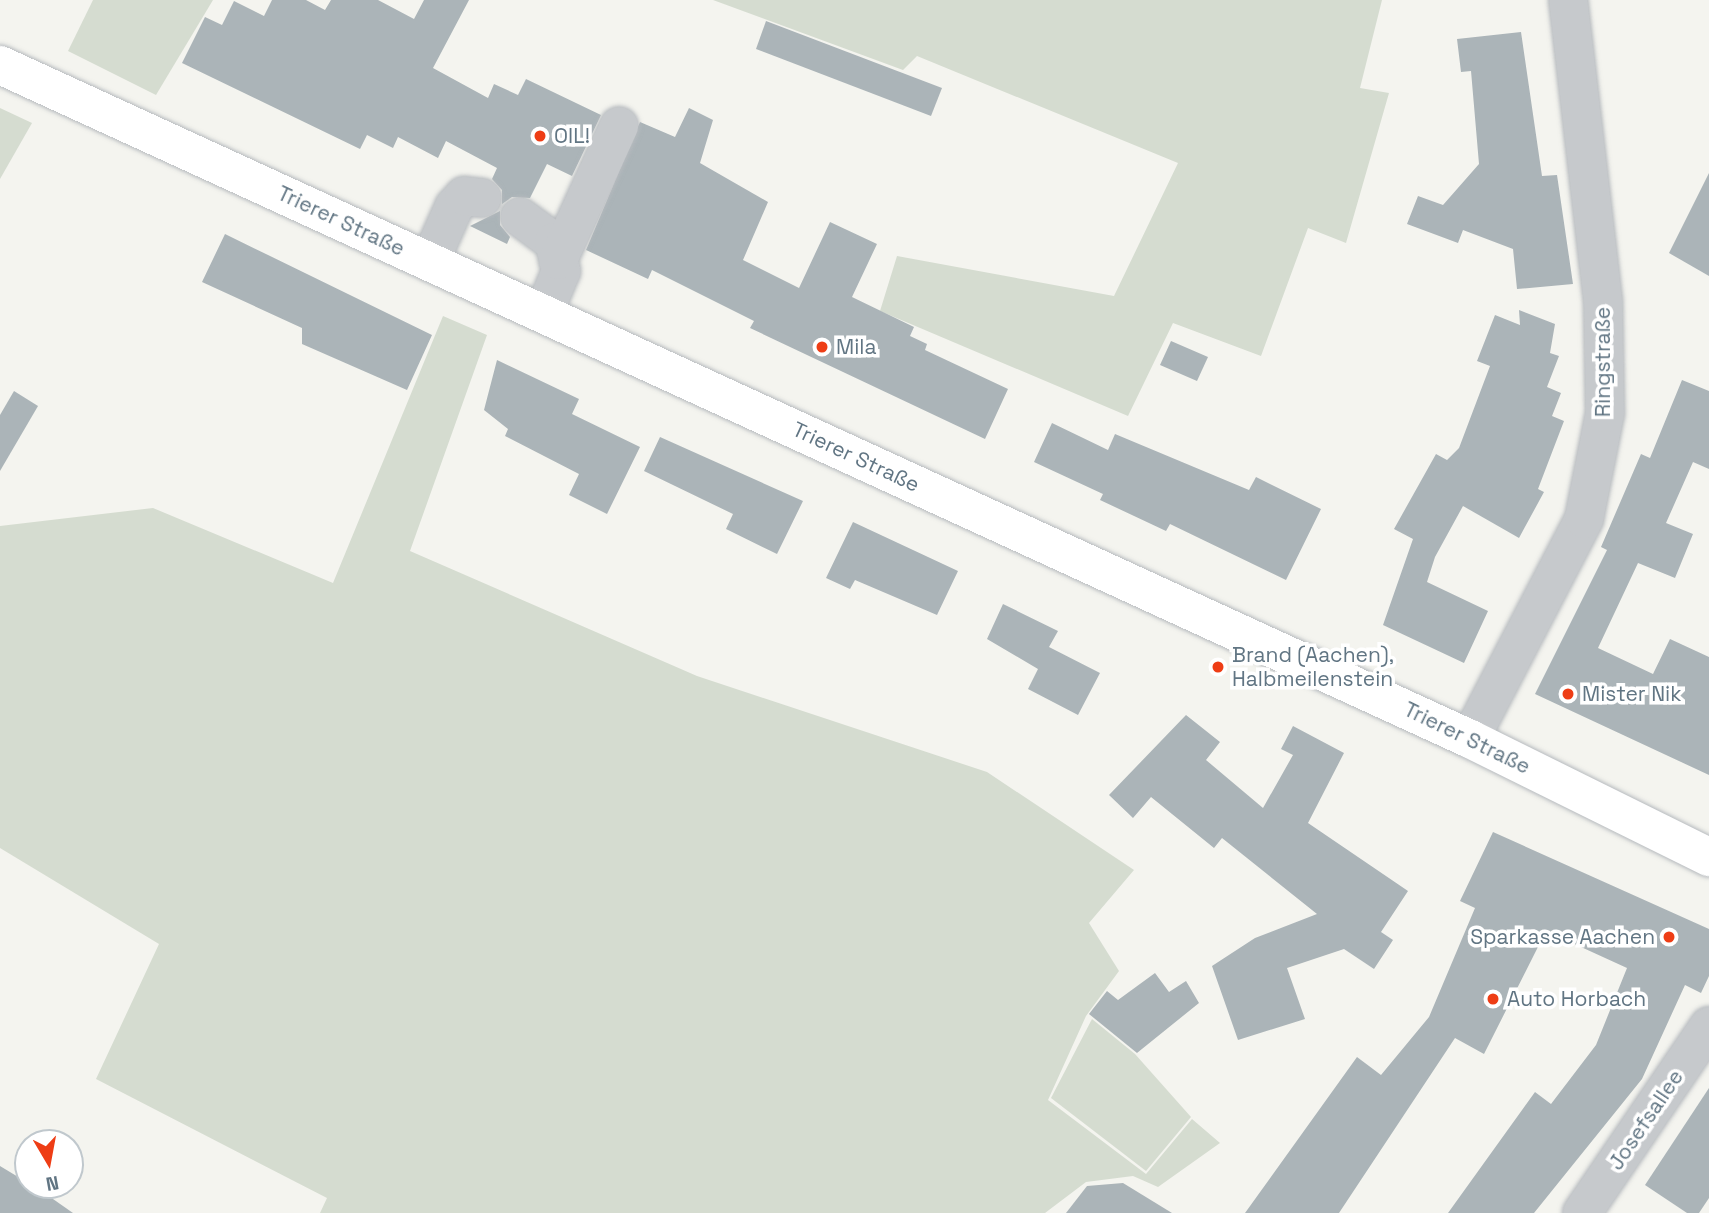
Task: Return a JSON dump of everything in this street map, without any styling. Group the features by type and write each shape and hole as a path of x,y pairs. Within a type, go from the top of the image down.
{"main road":[{"name":"Trierer Straße","path":"0,65 544,312 1470,739 1709,857"}],"street":[{"name":"Ringstraße","path":"1470,739 1584,519 1605,413 1603,301 1568,0"},
{"path":"558,260 620,126"},
{"path":"430,261 454,207 464,196 482,198"},
{"path":"520,217 548,232 561,271 544,312"},
{"name":"Josefsallee","path":"1582,1213 1709,1026"}],"shaded area":[{"path":"93,0 213,0 156,95 68,51"},
{"path":"713,0 1382,0 1360,88 1389,93 1346,243 1308,228 1261,356 1173,323 1128,416 880,311 897,256 1114,296 1178,163 917,56 903,70"},
{"path":"0,108 32,123 0,179"},
{"path":"443,316 487,335 410,551 697,676 987,772 1134,870 1089,923 1119,971 1086,1016 1048,1100 1146,1174 1192,1119 1220,1143 1158,1187 1133,1176 1086,1182 1045,1213 320,1213 327,1198 96,1079 159,944 0,848 0,526 153,508 333,583"},
{"path":"1092,1019 1135,1054 1191,1117 1146,1171 1051,1098"}],"building":[{"path":"272,0 306,0 325,10 331,0 378,0 414,19 424,0 469,0 433,68 488,98 494,84 518,95 526,79 601,115 572,176 547,164 530,198 512,197 502,204 502,190 492,179 497,168 446,141 438,158 398,137 393,148 367,135 360,149 182,63 205,17 222,25 234,1 264,16"},
{"path":"766,21 942,88 931,116 756,49"},
{"path":"1521,32 1542,176 1557,175 1573,284 1517,289 1513,249 1463,230 1458,243 1407,224 1418,196 1443,205 1479,164 1471,71 1461,72 1457,39"},
{"path":"689,108 713,120 700,163 768,202 743,260 799,288 830,222 877,244 852,297 914,327 910,336 927,344 925,350 1008,389 985,439 750,328 754,321 652,270 648,279 586,250 640,122 675,137"},
{"path":"1709,173 1709,276 1669,253"},
{"path":"500,211 500,225 510,237 507,244 470,226"},
{"path":"225,234 432,335 407,390 302,344 302,328 202,282"},
{"path":"1519,310 1555,324 1550,353 1559,356 1547,387 1561,393 1552,416 1564,421 1538,489 1544,492 1519,538 1463,506 1435,557 1427,582 1488,611 1464,663 1383,625 1413,539 1394,529 1436,454 1447,460 1459,448 1490,366 1477,361 1495,315 1520,325"},
{"path":"1171,341 1208,357 1197,381 1160,365"},
{"path":"497,360 579,399 572,414 640,447 607,514 569,495 579,474 505,436 508,429 484,410"},
{"path":"1682,380 1709,391 1709,469 1693,462 1666,523 1693,534 1675,578 1638,563 1598,648 1653,674 1670,639 1709,657 1709,775 1535,694 1607,550 1601,547 1641,454 1650,458"},
{"path":"14,391 38,406 0,471 0,415"},
{"path":"1052,423 1108,450 1115,434 1249,490 1256,477 1321,509 1286,580 1170,524 1166,531 1100,500 1103,494 1034,462"},
{"path":"660,437 803,501 777,554 726,529 733,514 644,471"},
{"path":"853,522 958,571 937,615 855,580 850,589 826,578"},
{"path":"1003,604 1058,631 1049,647 1100,673 1078,715 1028,689 1038,669 987,639"},
{"path":"1186,715 1220,742 1206,760 1263,808 1293,755 1281,749 1293,726 1344,753 1308,823 1408,891 1381,932 1393,940 1374,969 1344,949 1287,968 1305,1019 1238,1040 1212,966 1255,938 1317,914 1222,838 1214,848 1151,797 1133,818 1109,795"},
{"path":"1493,832 1709,929 1709,976 1701,993 1685,985 1642,1079 1534,1213 1448,1213 1535,1092 1551,1104 1596,1045 1627,968 1546,931 1484,1054 1455,1038 1339,1213 1245,1213 1357,1057 1381,1075 1429,1017 1475,908 1460,901"},
{"path":"1155,973 1169,992 1186,981 1199,1003 1137,1053 1089,1014 1107,991 1118,1000"},
{"path":"1709,1088 1709,1198 1699,1213 1687,1213 1645,1185"},
{"path":"0,1166 14,1174 14,1199 53,1199 73,1213 0,1213"},
{"path":"1123,1183 1172,1213 1066,1213 1087,1186"}],"place":[{"name":"OIL!","path":"540,136"},
{"name":"Mila","path":"822,347"},
{"name":"Brand (Aachen), Halbmeilenstein","path":"1218,667"},
{"name":"Mister Nik","path":"1568,694"},
{"name":"Sparkasse Aachen","path":"1669,937"},
{"name":"Auto Horbach","path":"1493,999"}]}
